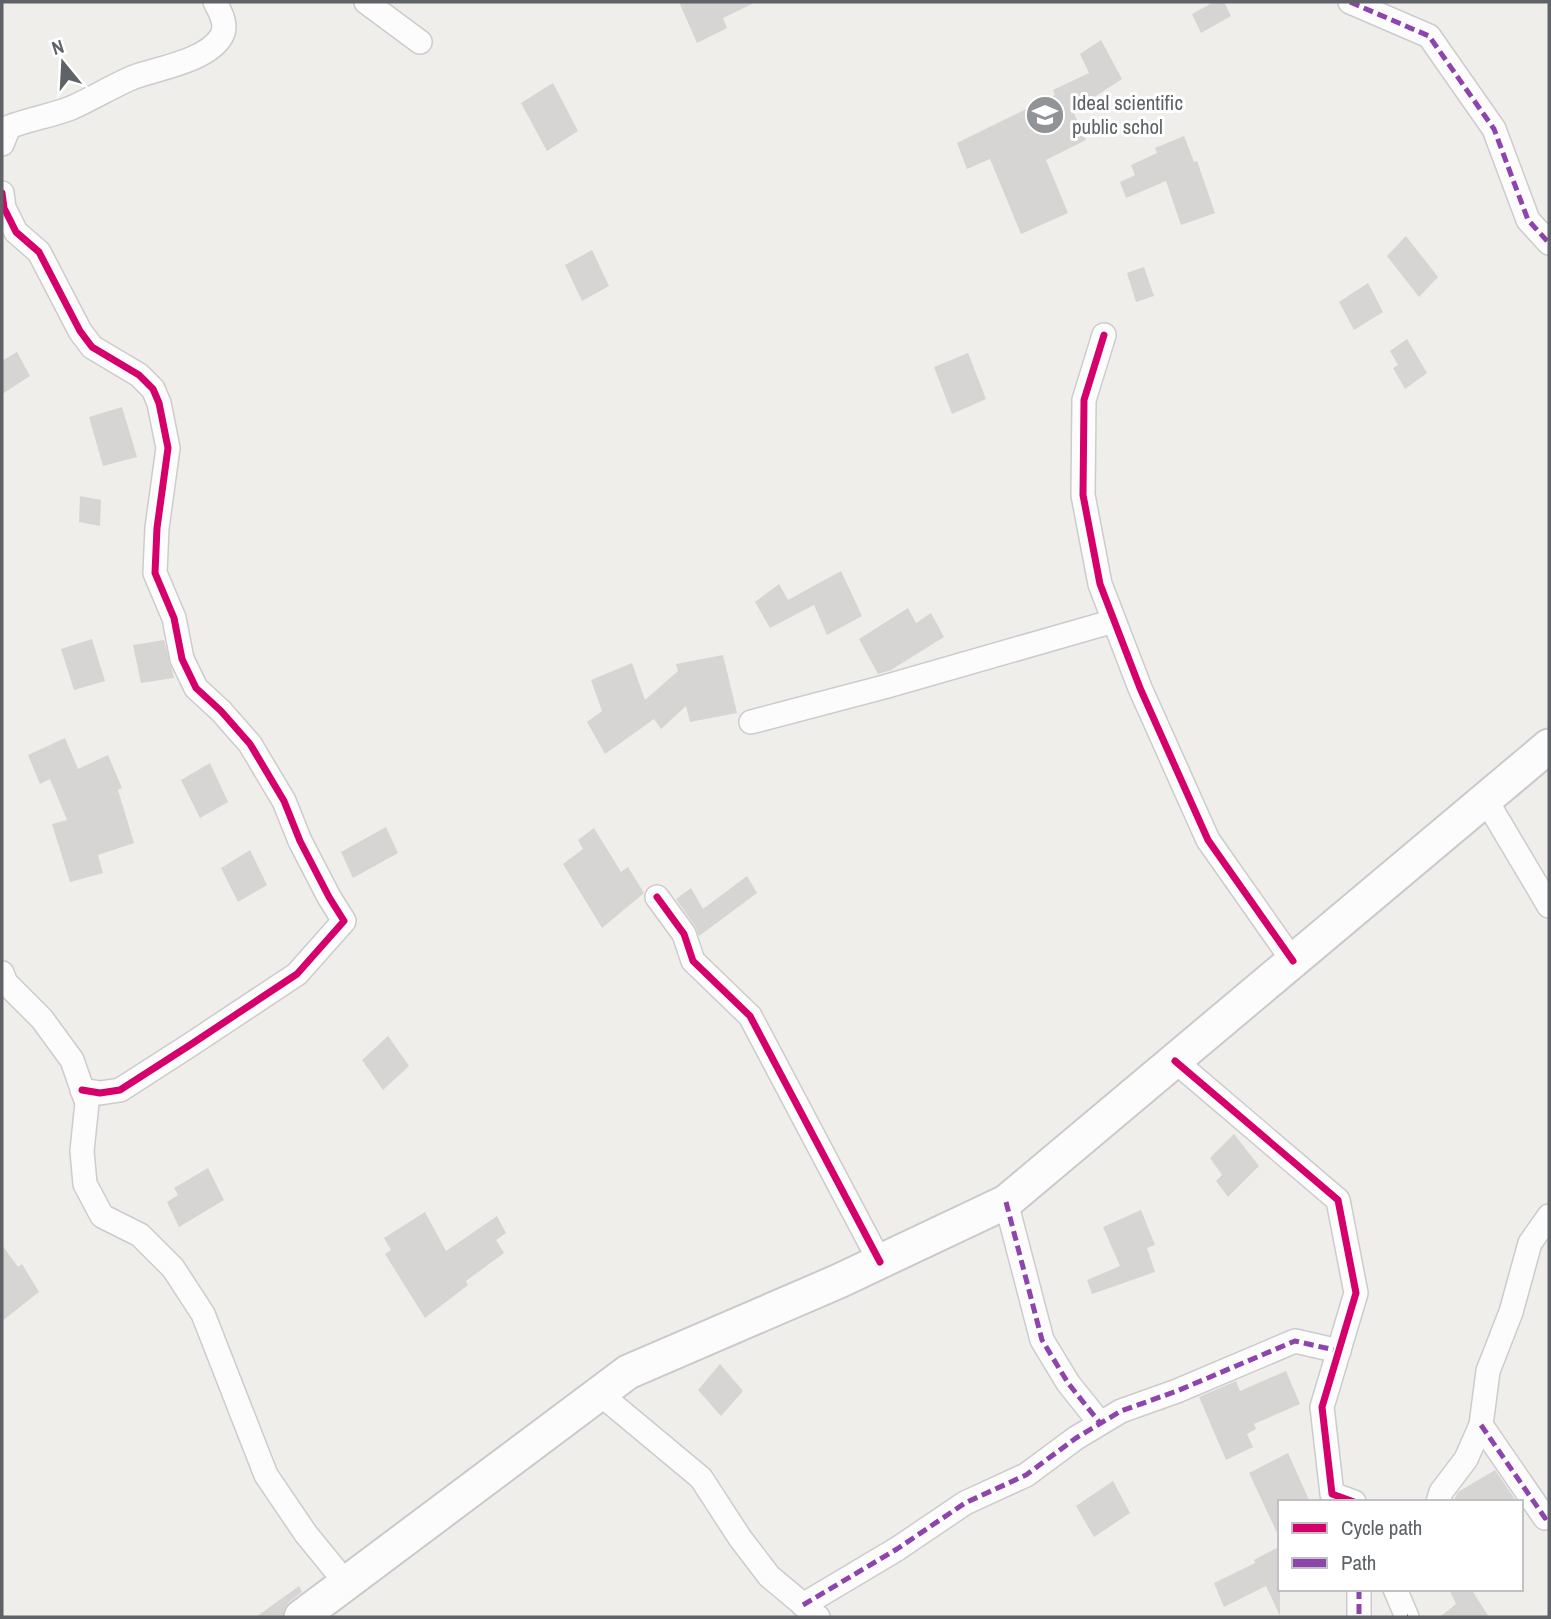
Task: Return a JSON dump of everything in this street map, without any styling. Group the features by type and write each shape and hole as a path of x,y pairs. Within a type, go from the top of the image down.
{"main road":[{"path":"301,1617 628,1372 880,1262 1006,1202 1549,746"}],"street":[{"path":"2,144 9,127 71,108 125,81 185,61 212,46 222,36 224,26 215,2"},
{"path":"366,2 420,42"},
{"path":"1350,2 1429,37 1494,129 1528,220 1549,243"},
{"path":"2,193 4,208 16,232 39,252 80,331 92,347 139,375 153,389 168,448 157,528 155,573 174,618 182,659 195,688 221,711 250,744 284,801 312,864 344,921 297,974 120,1090 100,1093 82,1090"},
{"path":"1104,335 1084,400 1083,495 1100,584 1140,688 1208,840 1293,961"},
{"path":"751,722 1114,621"},
{"path":"1486,800 1549,906"},
{"path":"657,897 684,934 693,961 750,1016 880,1262"},
{"path":"2,973 6,982 42,1019 72,1060 87,1103 82,1151 85,1184 102,1216 140,1235 173,1268 203,1314 267,1475 306,1534 346,1583"},
{"path":"1175,1061 1338,1200 1356,1293 1322,1407 1332,1494 1348,1500"},
{"path":"1006,1202 1042,1340 1068,1383 1100,1423"},
{"path":"1439,1500 1441,1492 1466,1459 1481,1425 1488,1371 1511,1312 1530,1243 1549,1216"},
{"path":"599,1393 701,1478 740,1538 769,1576 811,1611 965,1503 1026,1475 1076,1438 1121,1411 1177,1391 1295,1341 1339,1351"},
{"path":"1481,1425 1545,1518 1549,1514"},
{"path":"1359,1591 1359,1617"},
{"path":"1396,1591 1408,1617"},
{"path":"1408,1617 1413,1591"}],"building":[{"path":"679,2 756,2 723,18 727,28 697,43"},
{"path":"1214,2 1224,2 1231,16 1201,33 1192,14"},
{"path":"1101,40 1122,79 1073,111 1086,140 1046,160 1068,213 1021,234 990,159 967,169 957,143 1055,95 1053,90 1089,73 1080,54"},
{"path":"553,83 578,131 547,151 521,103"},
{"path":"1184,136 1194,162 1197,161 1215,213 1181,225 1166,181 1126,198 1120,182 1135,175 1131,165 1157,153 1155,148"},
{"path":"1406,236 1438,277 1419,297 1387,256"},
{"path":"592,250 609,286 582,301 565,265"},
{"path":"1144,267 1154,296 1136,302 1127,273"},
{"path":"1368,283 1383,312 1354,330 1339,302"},
{"path":"1407,339 1427,373 1405,389 1393,368 1398,365 1390,351"},
{"path":"17,352 30,376 2,394 2,361"},
{"path":"968,353 986,399 952,414 934,367"},
{"path":"122,407 137,457 103,466 89,417"},
{"path":"80,496 101,500 100,526 79,522"},
{"path":"841,571 862,616 827,635 814,605 770,628 755,602 779,584 788,600"},
{"path":"908,608 916,623 931,613 944,637 891,670 878,674 859,639"},
{"path":"92,639 105,681 74,690 61,649"},
{"path":"164,640 174,678 141,683 133,645"},
{"path":"723,655 737,713 690,722 686,706 661,729 654,719 605,754 587,722 602,711 591,680 632,663 645,700 678,671 676,664"},
{"path":"65,738 78,769 108,755 122,788 118,790 134,843 98,855 103,873 70,882 52,824 67,820 50,779 40,784 28,755"},
{"path":"210,763 228,802 200,818 181,780"},
{"path":"386,827 398,853 353,878 341,852"},
{"path":"594,828 621,872 628,867 644,893 602,928 563,864 583,849 578,840"},
{"path":"250,850 267,885 238,902 221,868"},
{"path":"747,876 757,893 699,936 676,899 691,888 703,909"},
{"path":"388,1036 409,1066 383,1090 362,1060"},
{"path":"1234,1134 1259,1166 1228,1197 1216,1181 1222,1175 1210,1158"},
{"path":"208,1168 224,1200 179,1227 167,1202 178,1195 174,1188"},
{"path":"1141,1210 1155,1245 1147,1248 1155,1272 1092,1294 1087,1280 1120,1266 1103,1227"},
{"path":"425,1212 446,1251 497,1216 506,1233 496,1240 504,1253 466,1281 468,1285 425,1318 385,1254 391,1250 384,1238"},
{"path":"2,1245 18,1267 22,1264 39,1292 2,1321"},
{"path":"720,1364 743,1391 721,1416 698,1390"},
{"path":"1286,1371 1300,1404 1254,1424 1256,1429 1247,1434 1253,1447 1226,1460 1199,1397 1236,1381 1240,1391"},
{"path":"1288,1453 1309,1500 1278,1500 1278,1535 1249,1473"},
{"path":"1495,1470 1516,1500 1454,1500 1458,1492"},
{"path":"1113,1481 1130,1513 1094,1537 1076,1506"},
{"path":"1278,1547 1280,1616 1266,1586 1224,1607 1214,1583 1255,1563 1254,1560"},
{"path":"299,1586 302,1592 289,1602 282,1617 256,1617"},
{"path":"1450,1591 1472,1591 1489,1617 1440,1617 1456,1604"}],"marked path":[{"path":"1350,2 1429,36 1494,129 1528,220 1549,243"},
{"path":"1006,1202 1042,1340 1068,1383 1100,1423"},
{"path":"803,1605 897,1549 965,1503 1026,1475 1076,1438 1121,1411 1177,1391 1295,1341 1339,1351"},
{"path":"1481,1425 1545,1518 1549,1514"},
{"path":"1359,1591 1359,1617"}],"cycle path":[{"path":"2,193 4,208 16,232 39,252 80,331 92,347 139,375 153,389 159,403 168,448 157,528 155,573 174,618 182,659 196,688 250,744 284,801 300,841 344,921 297,974 190,1045 120,1090 100,1093 82,1090"},
{"path":"1104,335 1084,400 1083,495 1100,584 1140,688 1208,840 1293,961"},
{"path":"657,897 684,934 693,961 750,1016 880,1262"},
{"path":"1175,1061 1338,1200 1356,1293 1322,1407 1332,1494 1348,1500"}],"place":[{"name":"Ideal scientific public schol","path":"1045,115"}]}
